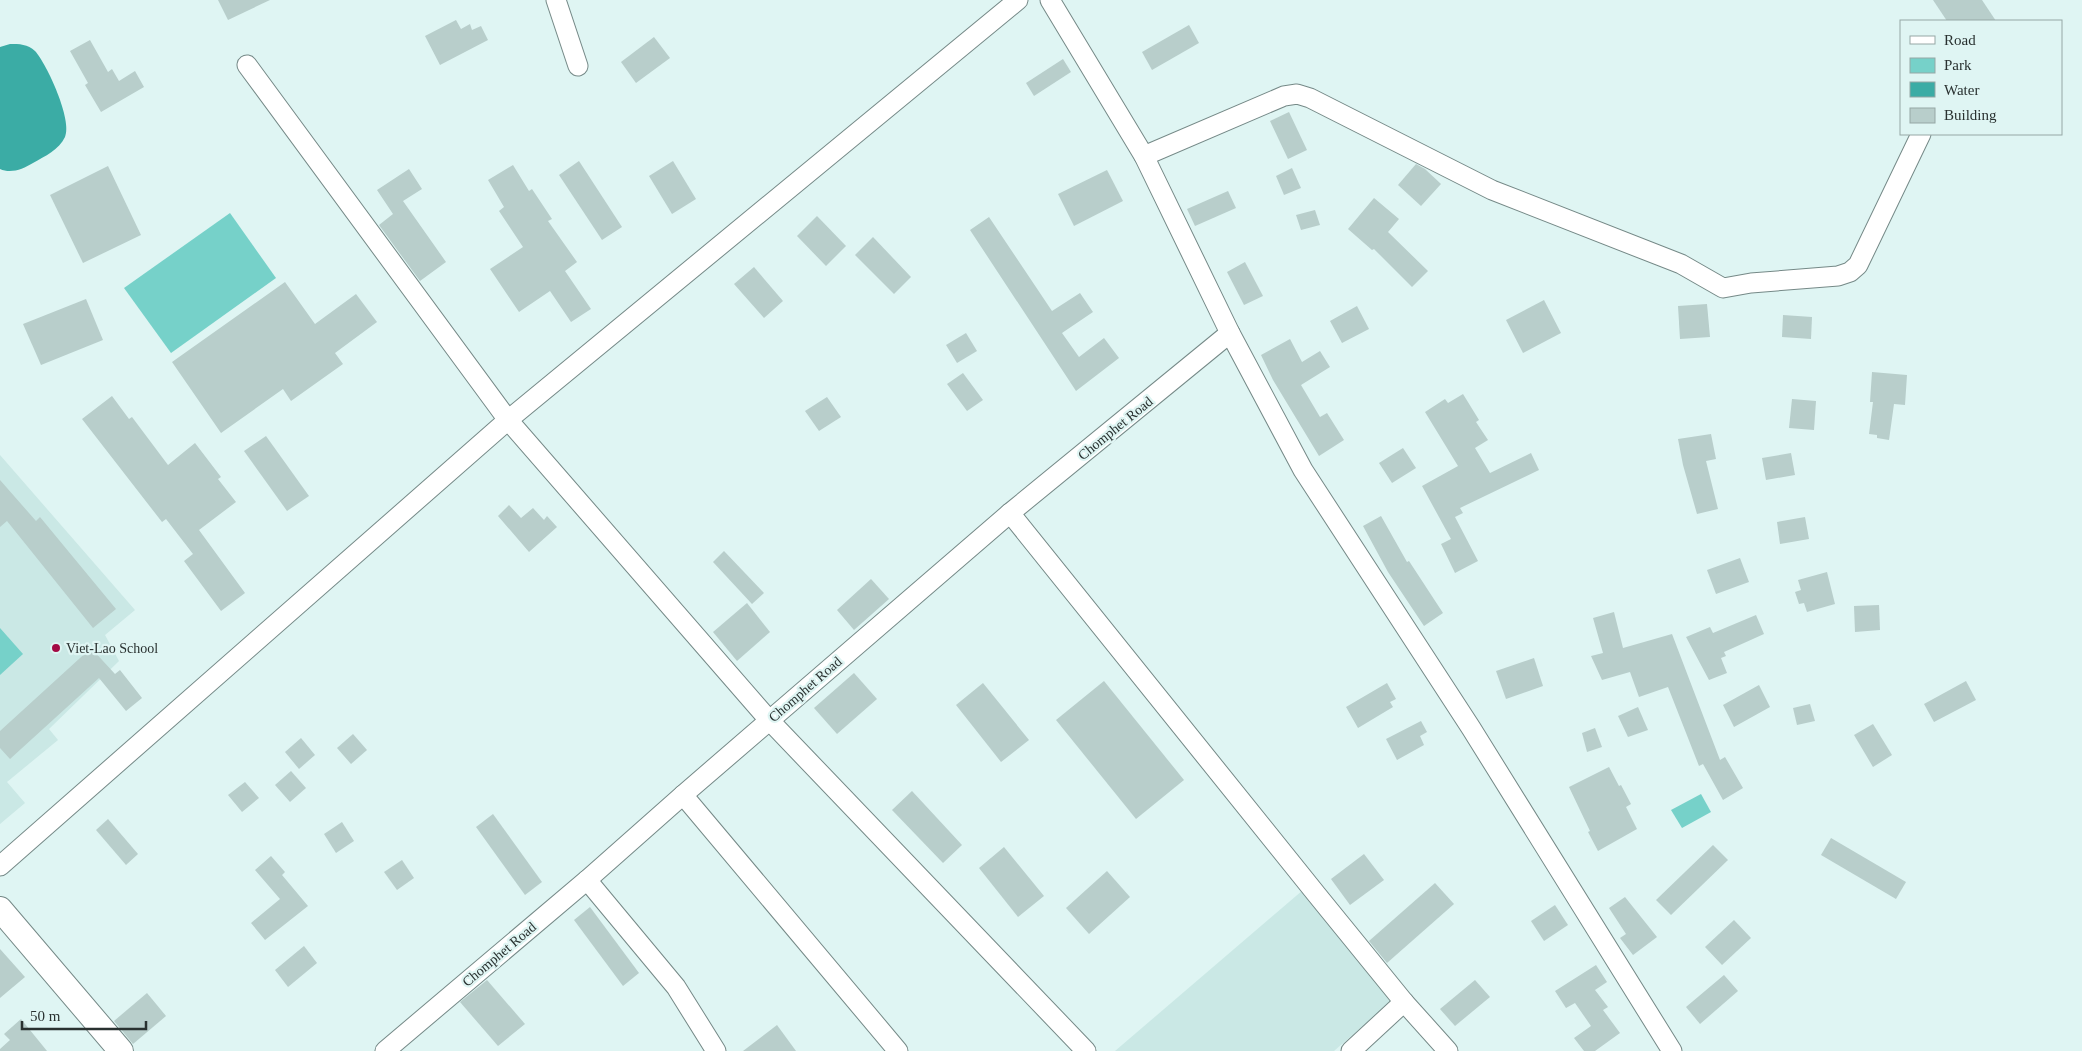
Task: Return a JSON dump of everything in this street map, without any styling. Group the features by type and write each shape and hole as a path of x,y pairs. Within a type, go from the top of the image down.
{"street":[{"path":"556,0 578,66"},
{"path":"0,866 508,420 1018,0"},
{"path":"1050,0 1144,156 1230,333 1303,470 1471,728 1672,1051"},
{"path":"247,65 508,420 770,720 1086,1051"},
{"path":"1144,156 1284,96 1297,94 1310,98 1492,190 1681,264 1723,288 1760,282 1838,276 1850,272 1858,266 1921,135"},
{"name":"Chomphet Road","path":"386,1051 1010,513 1230,333"},
{"path":"1010,513 1404,1002 1448,1051"},
{"path":"683,795 898,1051"},
{"path":"586,880 676,987 716,1051"},
{"path":"0,909 121,1051"},
{"path":"1351,1051 1404,1002"}],"shaded area":[{"name":"Viet-Lao School","path":"0,455 135,610 105,635 119,661 49,729 58,740 7,782 25,803 0,824"},
{"path":"1303,890 1396,997 1334,1051 1115,1051"}],"green space":[{"path":"230,213 276,278 171,353 124,288"},
{"path":"0,628 23,654 0,675"},
{"path":"1701,794 1711,812 1682,828 1671,810"}],"water":[{"path":"20,44 29,47 40,58 58,93 66,129 62,142 51,152 25,167 8,171 0,169 0,47"}],"building":[{"path":"218,0 270,0 228,20"},
{"path":"1933,0 1982,0 1995,20 1946,20"},
{"path":"456,20 461,29 470,24 472,30 481,26 488,40 440,65 425,36"},
{"path":"1189,25 1199,43 1152,70 1142,52"},
{"path":"654,37 670,58 636,83 621,62"},
{"path":"90,40 108,72 112,69 119,81 135,71 144,87 101,112 85,85 88,83 70,51"},
{"path":"1063,59 1071,72 1034,96 1026,83"},
{"path":"1289,112 1307,150 1288,159 1270,121"},
{"path":"579,161 622,227 602,240 559,175"},
{"path":"673,161 696,199 672,214 649,176"},
{"path":"1416,164 1425,169 1441,184 1421,206 1398,185"},
{"path":"513,165 529,191 532,189 552,219 548,221 577,262 565,271 591,309 571,322 550,291 519,312 490,269 523,247 499,211 504,207 488,180"},
{"path":"108,166 141,235 83,263 50,195"},
{"path":"1292,168 1301,188 1284,195 1276,176"},
{"path":"409,169 422,189 403,201 446,262 420,281 379,225 393,214 377,190"},
{"path":"1107,170 1123,201 1074,226 1058,194"},
{"path":"1228,191 1236,208 1195,226 1187,209"},
{"path":"1374,198 1399,219 1388,232 1428,271 1412,287 1374,249 1372,250 1348,229"},
{"path":"1315,210 1320,225 1301,230 1296,215"},
{"path":"817,216 846,246 826,266 797,236"},
{"path":"989,217 1052,311 1080,293 1093,312 1062,333 1079,357 1104,338 1119,358 1076,391 970,230"},
{"path":"873,237 911,277 894,294 855,255"},
{"path":"1245,262 1263,296 1244,305 1227,272"},
{"path":"754,267 783,301 764,318 734,284"},
{"path":"285,282 315,324 356,294 377,322 335,353 343,364 291,401 283,389 221,433 172,362"},
{"path":"86,299 103,340 41,365 23,324"},
{"path":"1544,300 1561,333 1523,353 1506,320"},
{"path":"1707,304 1710,337 1680,339 1678,306"},
{"path":"1357,306 1369,329 1342,343 1330,321"},
{"path":"1783,315 1812,317 1811,339 1782,337"},
{"path":"966,333 977,351 957,363 946,345"},
{"path":"1290,339 1302,362 1320,351 1330,367 1301,385 1320,417 1327,413 1344,440 1319,456 1273,380 1261,355"},
{"path":"1872,372 1907,375 1905,405 1894,404 1889,440 1877,438 1877,435 1869,434 1873,402 1870,402"},
{"path":"963,373 983,400 967,411 947,384"},
{"path":"1463,394 1479,420 1476,422 1488,440 1475,448 1490,473 1531,453 1539,470 1460,508 1463,513 1455,517 1478,561 1455,573 1441,544 1451,539 1422,486 1458,466 1425,412 1445,399 1448,403"},
{"path":"112,396 129,419 132,417 168,465 195,443 221,477 218,479 236,502 199,530 245,593 221,611 184,561 193,554 166,519 162,522 82,419"},
{"path":"827,397 841,417 819,431 805,411"},
{"path":"1792,399 1816,401 1814,430 1789,428"},
{"path":"1711,434 1716,459 1706,461 1718,509 1697,514 1683,465 1678,439"},
{"path":"266,436 309,496 287,511 244,451"},
{"path":"1403,448 1416,468 1392,483 1379,463"},
{"path":"1791,453 1795,475 1766,480 1762,458"},
{"path":"0,480 36,521 40,517 116,609 93,628 7,521 0,527"},
{"path":"509,505 521,518 533,508 544,520 547,516 557,527 529,552 498,516"},
{"path":"1381,516 1407,562 1409,561 1443,613 1424,626 1388,572 1363,526"},
{"path":"1805,517 1809,539 1780,544 1777,522"},
{"path":"724,551 764,593 752,604 713,562"},
{"path":"1740,558 1749,582 1716,594 1707,570"},
{"path":"1827,572 1835,604 1807,612 1804,603 1799,604 1795,592 1801,590 1798,580"},
{"path":"871,579 889,599 854,630 837,610"},
{"path":"747,603 770,632 737,661 713,632"},
{"path":"1879,605 1880,630 1855,632 1854,606"},
{"path":"1614,612 1623,648 1672,634 1720,760 1725,757 1743,788 1723,800 1703,764 1699,766 1668,687 1639,697 1630,672 1602,680 1591,656 1603,653 1593,618"},
{"path":"1756,615 1764,634 1724,652 1726,656 1721,658 1727,673 1709,680 1686,637 1710,627 1713,633"},
{"path":"91,648 115,674 120,670 142,698 126,711 99,678 10,759 0,748 0,731"},
{"path":"1534,658 1543,686 1506,699 1496,671"},
{"path":"854,673 877,699 837,734 814,708"},
{"path":"1104,681 1184,780 1136,819 1056,720"},
{"path":"1966,681 1976,700 1934,722 1924,704"},
{"path":"983,683 1029,740 1001,762 956,705"},
{"path":"1387,683 1396,699 1390,702 1393,707 1358,728 1346,707"},
{"path":"1759,685 1770,707 1734,727 1723,705"},
{"path":"1810,704 1815,721 1797,725 1793,708"},
{"path":"1638,707 1648,730 1628,737 1618,716"},
{"path":"1421,721 1427,732 1420,736 1424,745 1397,760 1386,739"},
{"path":"1873,724 1892,755 1873,767 1854,735"},
{"path":"1595,728 1602,747 1587,752 1582,733"},
{"path":"353,734 367,750 351,764 337,748"},
{"path":"301,738 315,755 299,769 285,752"},
{"path":"1609,767 1631,804 1626,807 1637,829 1598,851 1569,787"},
{"path":"291,771 306,788 290,802 275,785"},
{"path":"245,782 259,798 242,812 228,795"},
{"path":"912,791 962,845 943,863 892,810"},
{"path":"493,814 542,882 525,895 476,827"},
{"path":"108,819 138,854 126,865 96,830"},
{"path":"342,822 354,841 336,853 324,834"},
{"path":"1831,838 1906,882 1896,899 1821,855"},
{"path":"1713,845 1728,860 1671,915 1656,900"},
{"path":"1004,847 1044,896 1018,917 979,868"},
{"path":"1364,854 1384,880 1350,905 1331,879"},
{"path":"271,856 285,872 282,875 308,906 265,940 251,923 280,899 255,870"},
{"path":"402,860 414,878 397,890 384,872"},
{"path":"1107,871 1130,897 1089,934 1066,908"},
{"path":"1435,883 1454,904 1387,963 1369,941"},
{"path":"1625,897 1657,937 1633,955 1620,938 1626,934 1609,908"},
{"path":"1555,905 1568,925 1544,941 1531,921"},
{"path":"590,907 639,973 623,986 574,920"},
{"path":"1734,920 1751,938 1722,965 1705,947"},
{"path":"304,946 317,963 288,987 275,970"},
{"path":"0,949 25,977 0,998"},
{"path":"1596,965 1607,982 1595,990 1608,1007 1603,1010 1620,1033 1595,1051 1584,1051 1574,1038 1591,1026 1575,1003 1566,1008 1555,991"},
{"path":"1724,975 1738,991 1700,1024 1686,1007"},
{"path":"487,980 525,1024 498,1046 460,1002"},
{"path":"1475,980 1490,997 1455,1026 1440,1009"},
{"path":"147,993 166,1016 133,1044 114,1021"},
{"path":"21,1019 47,1051 0,1051 10,1040 4,1034"},
{"path":"777,1025 796,1051 743,1051"}],"place":[{"name":"Viet-Lao School","path":"56,648"}]}
